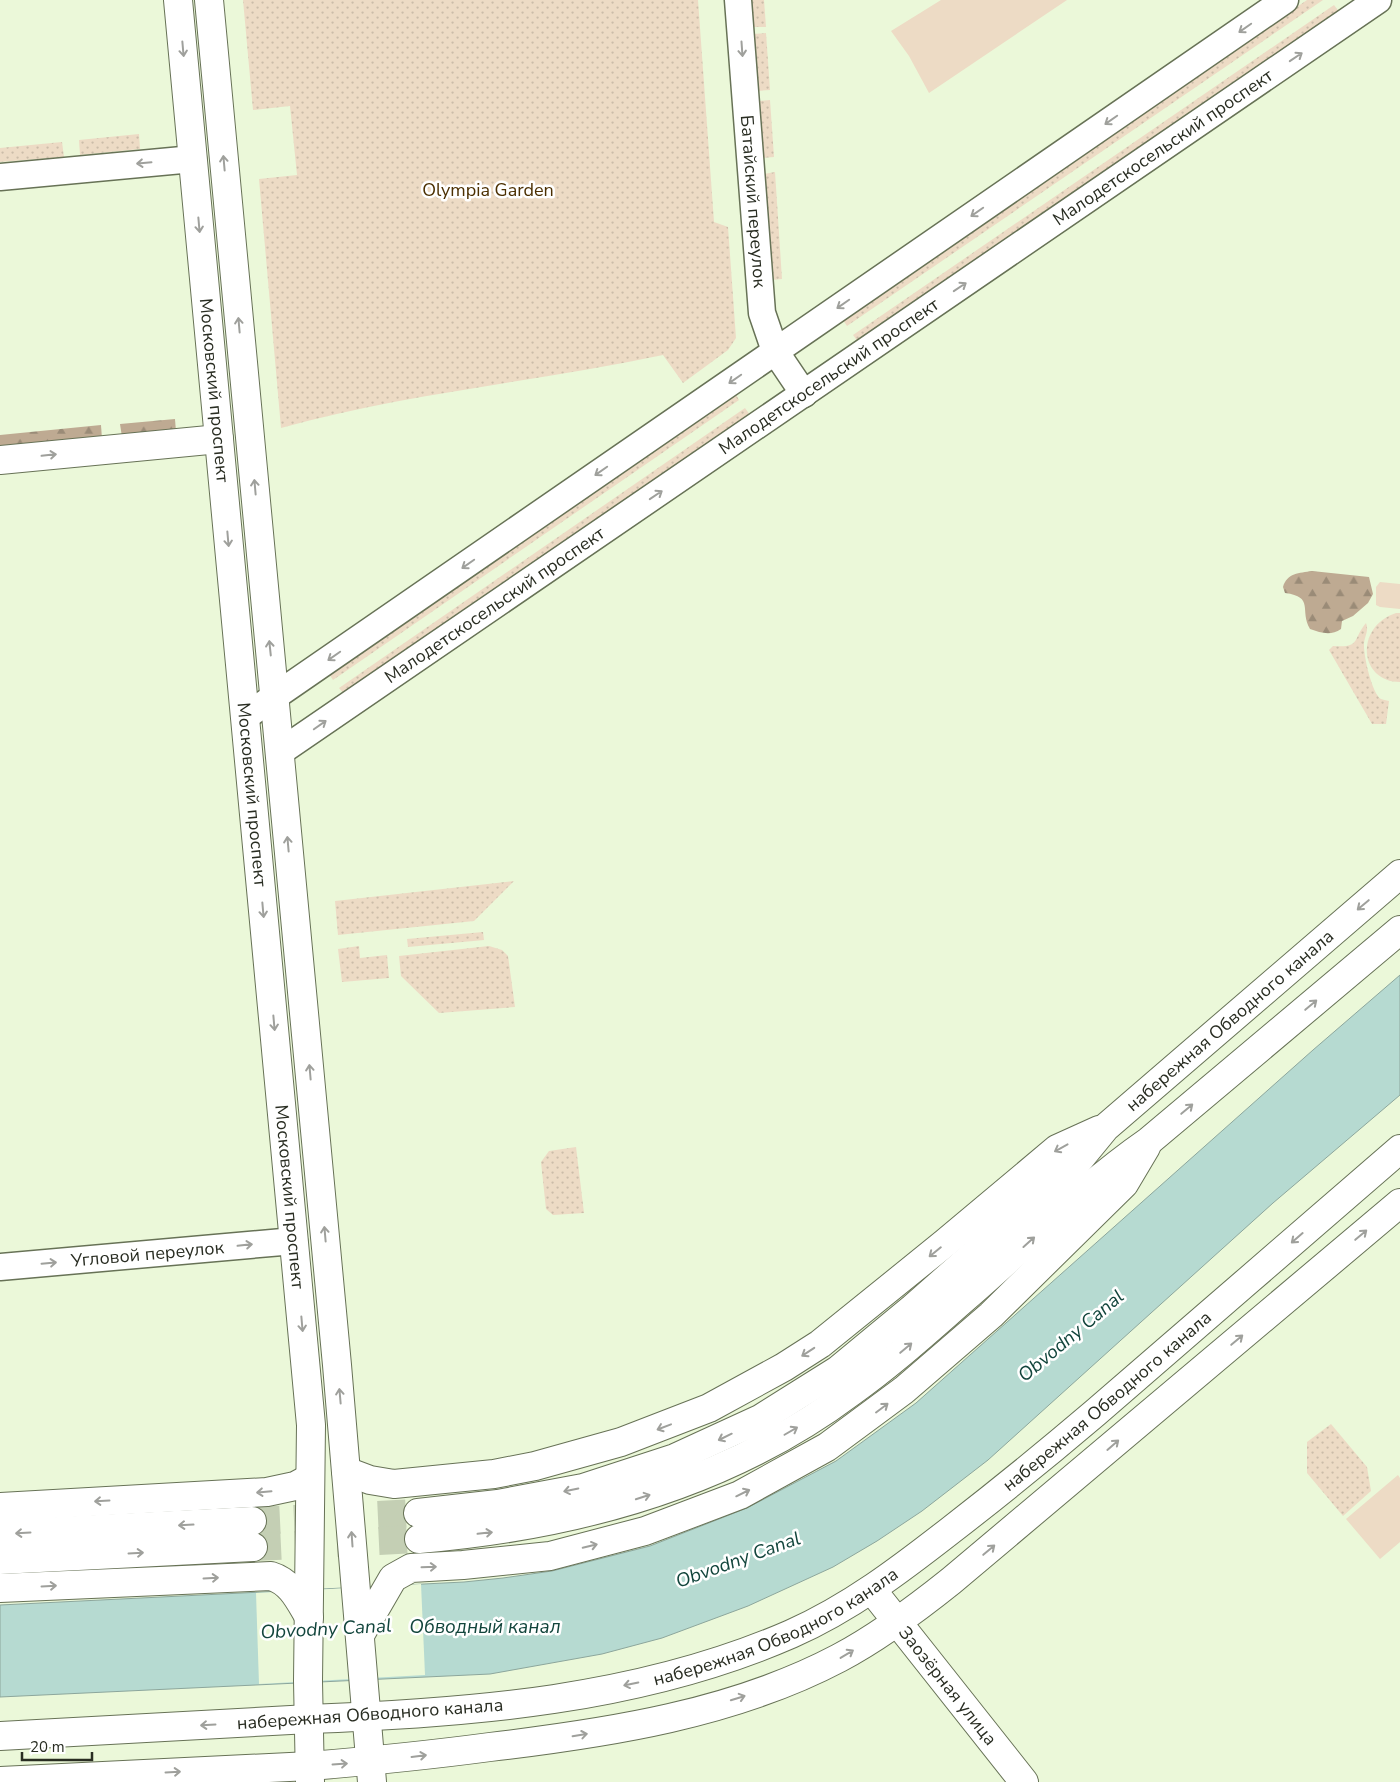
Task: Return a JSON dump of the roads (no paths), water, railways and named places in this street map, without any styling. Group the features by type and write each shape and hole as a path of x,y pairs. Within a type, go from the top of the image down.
{"main road":[{"name":"Московский проспект","path":"178,0 313,1447 301,1590 309,1617 309,1719"},
{"name":"Московский проспект","path":"209,0 368,1717"},
{"path":"0,460 219,439"},
{"name":"набережная Обводного канала","path":"1400,874 1104,1128 1073,1167 913,1308 838,1370 760,1419 675,1458 583,1488 498,1504 418,1526 501,1531 589,1513 683,1484 770,1443 851,1393 887,1364 1004,1264 1111,1167 1149,1141 1400,930"},
{"path":"346,1470 370,1480 394,1484 494,1474 543,1464 620,1442 709,1408 776,1372 820,1344 945,1244 1057,1149 1104,1128"},
{"path":"360,1635 388,1586 400,1572 411,1568 503,1562 550,1556 607,1542 692,1514 740,1494 784,1472 827,1447 904,1390 991,1315 1124,1184 1149,1141"},
{"name":"набережная Обводного канала","path":"0,1736 425,1714 546,1700 605,1690 678,1674 747,1652 792,1634 872,1590 999,1494 1400,1149"},
{"name":"набережная Обводного канала","path":"0,1781 371,1772 680,1715 740,1698 803,1675 840,1658 897,1622 992,1548 1400,1203"},
{"path":"0,1507 267,1492 295,1486 310,1478"},
{"path":"0,1534 252,1534 0,1560"},
{"path":"0,1588 264,1576 278,1578 301,1590"},
{"name":"Заозёрная улица","path":"872,1590 1024,1782"},
{"path":"368,1717 371,1772"},
{"path":"309,1719 310,1774"}],"street":[{"name":"Батайский переулок","path":"738,0 762,313 775,351 804,394"},
{"path":"245,717 1285,0"},
{"name":"Малодетскосельский проспект","path":"280,752 1378,0"},
{"path":"0,177 193,159"},
{"name":"Угловой переулок","path":"0,1267 294,1241"}],"water":[{"name":"Обводный канал","path":"1400,975 1400,1095 1273,1203 988,1460 922,1511 833,1567 748,1606 662,1638 602,1654 490,1674 0,1697 0,1605 464,1582 503,1578 552,1571 650,1546 747,1508 836,1461 916,1403"}],"tunnel":[{"path":"252,1521 418,1513"},
{"path":"253,1547 419,1539"}],"park label":[{"name":"Olympia Garden","path":"488,190"}],"water label":[{"name":"Obvodny Canal","path":"1071,1336"},
{"name":"Obvodny Canal","path":"738,1560"},
{"name":"Obvodny Canal","path":"326,1629"}]}
